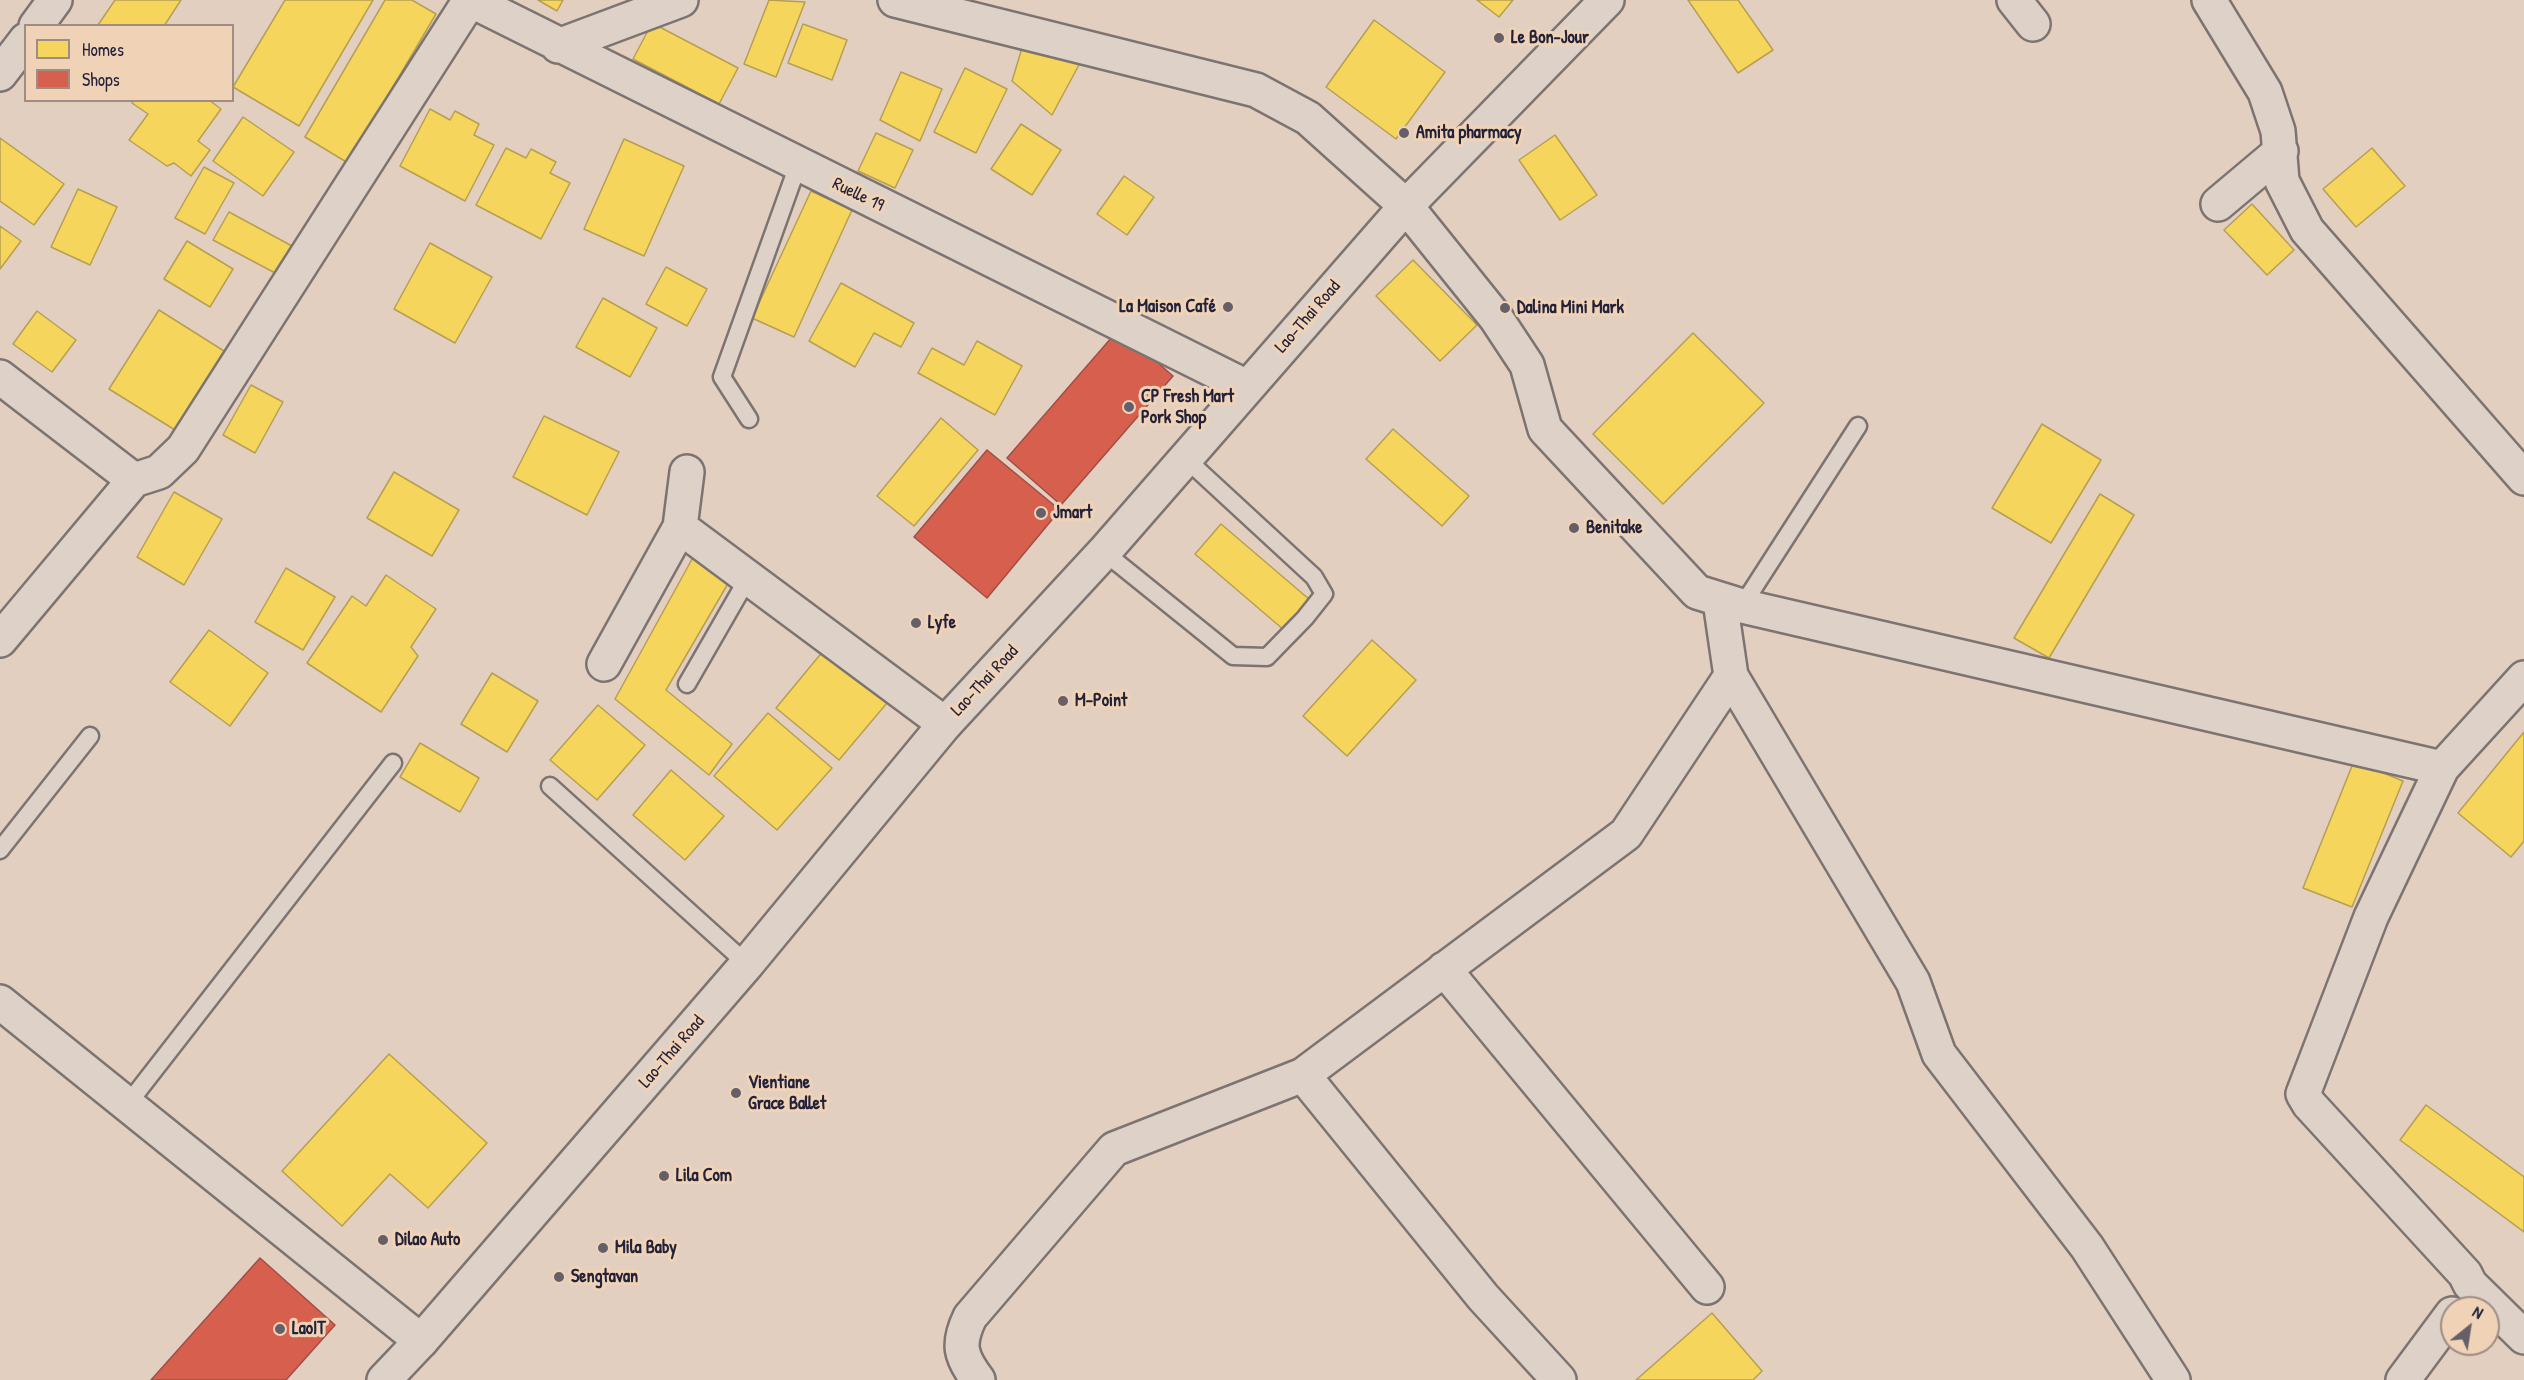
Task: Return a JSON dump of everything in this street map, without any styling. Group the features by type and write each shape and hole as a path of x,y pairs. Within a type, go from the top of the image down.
{"street":[{"path":"37,24 55,0"},
{"path":"0,640 134,480 159,472 183,449 470,0"},
{"name":"Ruelle 19","path":"470,0 558,46 1247,387"},
{"path":"558,46 681,0"},
{"path":"895,0 950,6 1256,90 1308,118 1406,206 1496,318 1527,365 1545,429 1697,592 1731,604 2442,768"},
{"name":"Lao-Thai Road","path":"384,1380 421,1341 747,964 945,724 1104,552 1406,206 1607,0"},
{"path":"2209,0 2265,92 2278,131 2282,181 2307,230 2524,478"},
{"path":"0,74 24,43"},
{"path":"2218,204 2281,151"},
{"path":"0,377 134,480"},
{"path":"604,664 680,527 687,471"},
{"path":"680,527 945,724"},
{"path":"1731,604 1731,676 1913,982 1939,1054 2087,1247 2173,1380"},
{"path":"978,1380 961,1346 962,1333 970,1317 1114,1149 1303,1075 1626,834 1731,676"},
{"path":"2463,1296 2465,1274 2309,1104 2303,1094 2371,917 2442,768 2524,678"},
{"path":"1444,969 1707,1287"},
{"path":"0,1002 421,1341"},
{"path":"1303,1075 1483,1297 1559,1380"},
{"path":"2500,1321 2524,1337"},
{"path":"2403,1380 2440,1330"}],"lane":[{"path":"748,419 722,377 798,165"},
{"path":"1731,604 1858,426"},
{"path":"1104,552 1233,656 1267,657 1305,618 1324,594 1314,577 1185,458"},
{"path":"687,684 748,578"},
{"path":"0,850 90,736"},
{"path":"127,1105 393,763"},
{"path":"550,786 747,964"}],"building: Homes":[{"path":"115,0 181,0 165,24 99,24"},
{"path":"285,0 373,0 299,126 234,88"},
{"path":"385,0 412,0 436,14 348,163 305,137"},
{"path":"538,0 563,0 557,11"},
{"path":"769,0 805,2 776,77 744,64"},
{"path":"1477,0 1513,0 1499,17"},
{"path":"1688,0 1738,0 1773,50 1738,73"},
{"path":"1374,20 1445,72 1396,139 1326,87"},
{"path":"652,23 738,68 719,104 633,59"},
{"path":"803,24 847,40 832,80 788,63"},
{"path":"1022,48 1080,63 1052,115 1012,81"},
{"path":"965,68 1007,89 976,153 934,132"},
{"path":"901,72 942,89 920,141 880,120"},
{"path":"212,102 221,109 198,141 210,150 191,176 174,163 167,166 129,140 148,114 132,103"},
{"path":"430,109 450,120 455,111 479,124 474,135 494,145 465,201 400,166"},
{"path":"243,117 294,152 263,196 213,161"},
{"path":"1021,124 1061,150 1032,195 991,169"},
{"path":"876,133 913,150 895,188 858,171"},
{"path":"1555,135 1597,195 1560,220 1519,160"},
{"path":"0,138 64,184 34,225 0,201"},
{"path":"624,139 684,166 644,256 584,229"},
{"path":"506,148 526,158 531,149 556,162 550,173 570,183 541,239 476,205"},
{"path":"2372,148 2405,186 2356,227 2323,189"},
{"path":"204,167 234,183 205,234 175,218"},
{"path":"1124,176 1154,197 1127,235 1097,214"},
{"path":"78,189 117,207 90,265 51,247"},
{"path":"811,191 852,210 794,337 752,318"},
{"path":"2252,204 2294,250 2267,275 2224,230"},
{"path":"229,212 292,246 277,274 213,240"},
{"path":"0,226 21,241 0,269"},
{"path":"187,241 233,269 210,307 164,279"},
{"path":"430,243 492,277 455,343 394,309"},
{"path":"1413,260 1477,325 1440,361 1376,296"},
{"path":"666,267 707,289 687,326 646,304"},
{"path":"841,283 914,323 901,347 874,333 855,367 809,341"},
{"path":"603,298 657,328 630,377 576,347"},
{"path":"159,310 224,351 175,430 109,389"},
{"path":"37,311 76,340 52,372 13,344"},
{"path":"1693,333 1764,403 1663,504 1593,434"},
{"path":"977,341 1022,366 995,415 918,373 932,348 964,365"},
{"path":"251,385 283,402 255,453 223,435"},
{"path":"544,416 619,452 587,515 513,477"},
{"path":"941,418 978,450 914,526 877,496"},
{"path":"2042,424 2101,460 2051,543 1992,508"},
{"path":"1393,429 1469,496 1442,526 1366,459"},
{"path":"394,472 459,510 432,556 367,518"},
{"path":"174,492 222,519 184,585 137,557"},
{"path":"2100,494 2134,515 2049,658 2014,638"},
{"path":"1221,524 1310,600 1284,630 1195,554"},
{"path":"696,552 733,575 666,690 732,744 709,775 615,699"},
{"path":"286,568 335,597 303,650 255,622"},
{"path":"386,575 436,609 411,647 418,656 381,712 307,663 352,596 366,606"},
{"path":"209,630 268,673 230,726 170,682"},
{"path":"1372,640 1416,680 1347,756 1303,716"},
{"path":"829,644 892,697 839,760 776,708"},
{"path":"492,673 538,701 507,752 461,724"},
{"path":"598,705 645,745 597,800 550,760"},
{"path":"768,713 832,768 777,830 714,776"},
{"path":"2524,732 2524,841 2511,857 2458,813"},
{"path":"420,743 479,778 460,812 400,777"},
{"path":"2354,761 2403,781 2352,907 2303,888"},
{"path":"671,770 724,816 685,860 633,815"},
{"path":"389,1054 487,1143 428,1208 390,1174 342,1226 282,1171"},
{"path":"2426,1105 2524,1177 2524,1232 2400,1140"},
{"path":"1712,1313 1762,1371 1753,1380 1636,1380"}],"building: Shops":[{"path":"1119,329 1173,376 1061,505 1007,458"},
{"path":"987,450 1060,510 987,598 914,537"},
{"path":"260,1258 335,1325 286,1380 151,1380"}],"place":[{"name":"Le Bon-Jour","path":"1499,38"},
{"name":"Amita pharmacy","path":"1404,133"},
{"name":"La Maison Café","path":"1228,307"},
{"name":"Dalina Mini Mark","path":"1505,308"},
{"name":"CP Fresh Mart Pork Shop","path":"1129,407"},
{"name":"Jmart","path":"1041,513"},
{"name":"Benitake","path":"1574,528"},
{"name":"Lyfe","path":"916,623"},
{"name":"M-Point","path":"1063,701"},
{"name":"Vientiane Grace Ballet","path":"736,1093"},
{"name":"Lila Com","path":"664,1176"},
{"name":"Dilao Auto","path":"383,1240"},
{"name":"Mila Baby","path":"603,1248"},
{"name":"Sengtavan","path":"559,1277"},
{"name":"LaoIT","path":"280,1329"}]}
